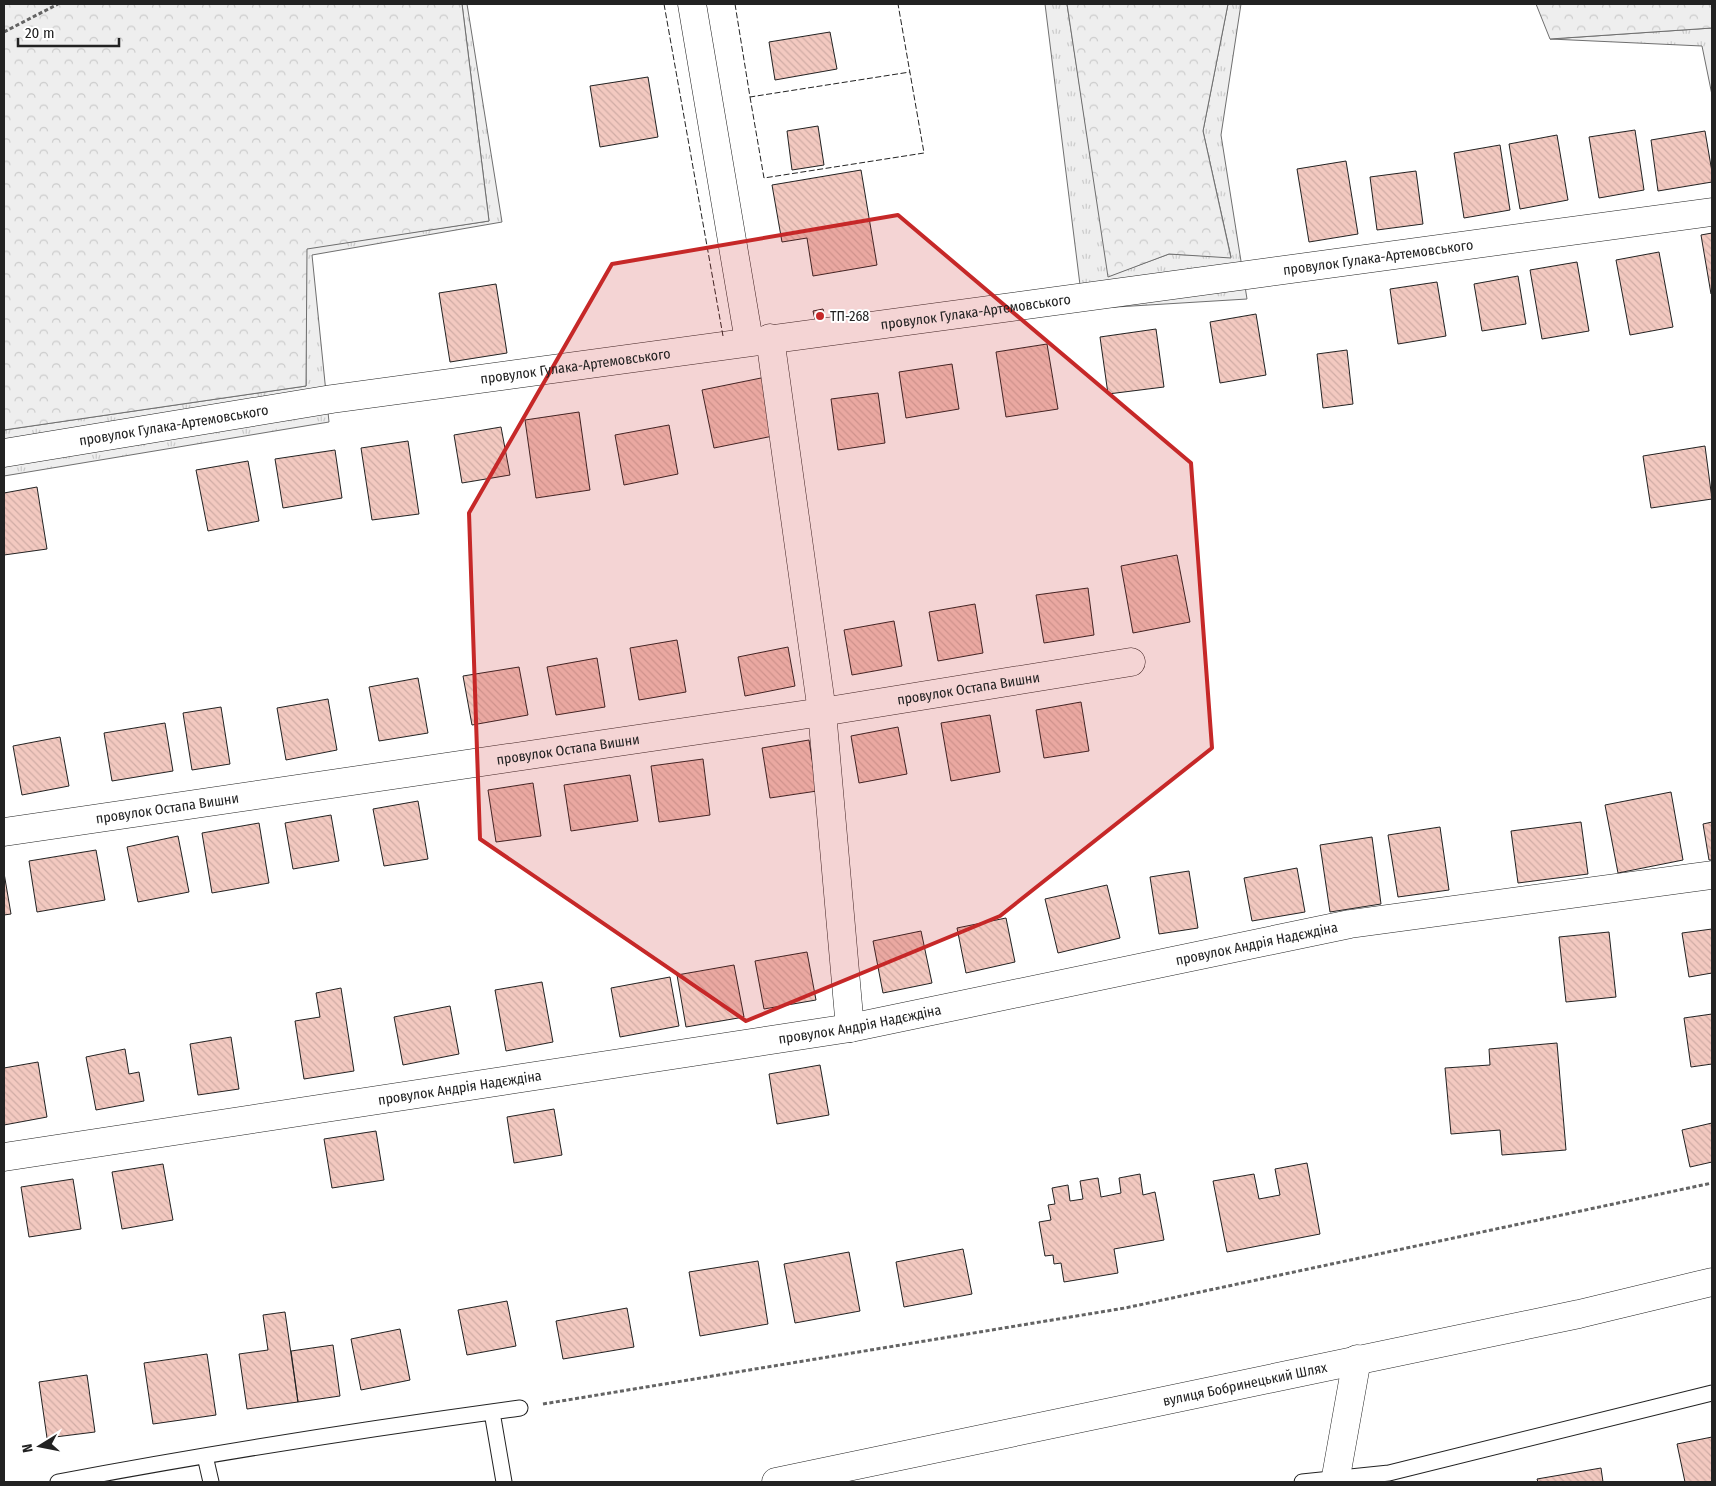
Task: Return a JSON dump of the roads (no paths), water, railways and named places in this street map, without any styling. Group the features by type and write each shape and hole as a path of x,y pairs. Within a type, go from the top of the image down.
{"street":[{"path":"692,4 760,340 822,712 850,1028"},
{"name":"провулок Гулака-Артемовського","path":"4,453 332,399 1712,212"},
{"name":"провулок Остапа Вишни","path":"4,832 822,712 1131,662"},
{"name":"провулок Андрія Надєждіна","path":"4,1157 850,1028 1350,924 1712,875"},
{"name":"вулиця Бобринецький Шлях","path":"776,1482 1579,1314 1712,1282"},
{"path":"1336,1480 1357,1359"}],"lane":[{"path":"1302,1482 1336,1480 1389,1472 1712,1393"},
{"path":"58,1482 117,1477 205,1456 520,1408"},
{"path":"492,1412 504,1482"},
{"path":"205,1456 211,1482"}],"place":[{"name":"ТП-268","path":"820,316"}]}
